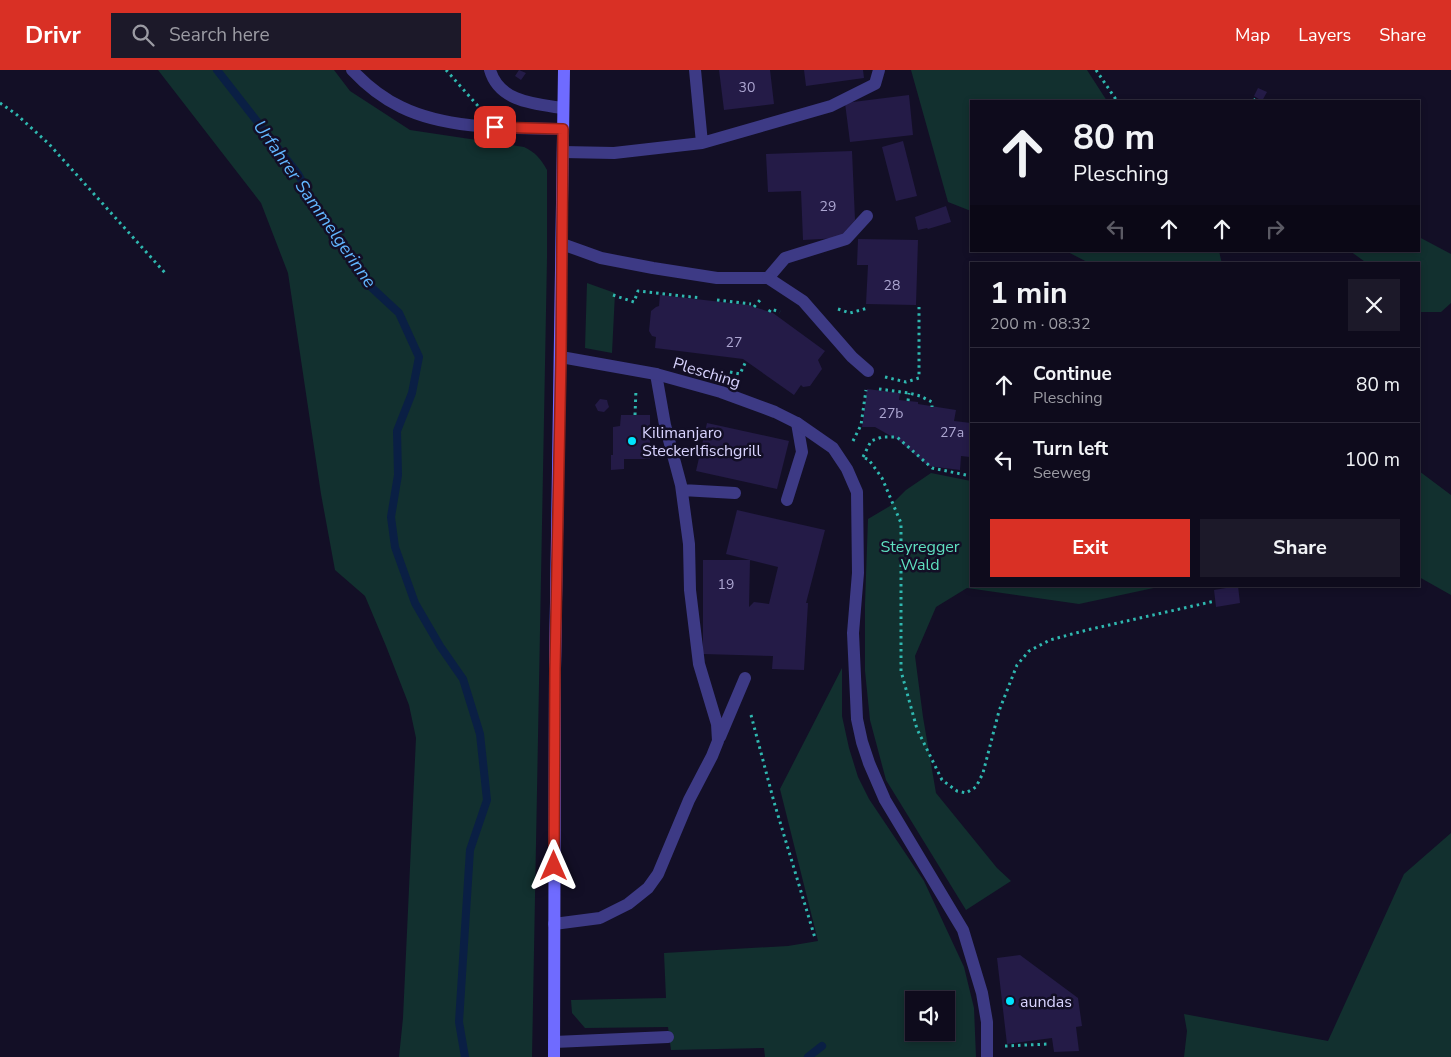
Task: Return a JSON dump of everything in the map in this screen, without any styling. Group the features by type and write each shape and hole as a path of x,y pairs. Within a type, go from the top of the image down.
{"main road":[{"path":"554,1057 555,669 564,70"}],"street":[{"path":"352,70 369,87 400,107 435,120 481,126 563,129"},
{"path":"490,70 503,91 516,99 562,108"},
{"path":"694,70 702,143"},
{"path":"563,152 614,153 702,143 831,106 875,84 879,70"},
{"path":"768,278 785,258 846,239 867,216"},
{"path":"562,244 601,258 680,272 717,278 768,278 804,301 852,357 868,371"},
{"name":"Plesching","path":"561,357 656,374 721,392 797,422 833,448"},
{"path":"656,374 665,426 682,490 689,544 690,590 699,664 717,724 718,741"},
{"path":"787,500 802,452 797,422"},
{"path":"833,448 847,469 857,492 858,573 853,633 857,719 862,742 885,800 963,930 982,993 987,1022 987,1057"},
{"path":"682,490 735,492"},
{"path":"554,924 600,918 628,904 648,888 658,874 688,800 712,756 745,678"},
{"path":"554,1042 668,1037"}],"path":[{"path":"446,70 478,106 481,112 481,126"},
{"path":"1096,70 1116,100"},
{"path":"0,103 16,114 48,144 166,274"},
{"path":"614,295 634,302 638,291 707,299"},
{"path":"716,300 751,304 751,306"},
{"path":"868,371 906,382 919,378 919,307"},
{"path":"838,309 850,313 868,308"},
{"path":"848,450 861,425 866,387"},
{"path":"875,388 920,396 932,402 932,407"},
{"path":"908,401 909,393"},
{"path":"863,457 871,441 882,437 897,437 932,468 970,476"},
{"path":"833,448 848,450 870,460 882,478 901,523 901,671 917,729 942,780 957,791 966,793 976,787 983,773 999,711 1017,665 1029,651 1050,640 1087,630 1215,601"},
{"path":"737,696 752,716 774,802 815,938"},
{"path":"1004,1046 1049,1044"}],"green space":[{"path":"158,70 334,70 350,91 410,130 524,147 537,156 547,170 532,1057 399,1057 403,1018 416,738 409,705 365,596 335,570 321,494 288,273 261,203"},
{"path":"911,70 1087,70 1106,100 970,100 970,211 948,202"},
{"path":"1420,238 1451,254 1451,303 1441,312 1420,312 1420,262 1365,262 1351,252 1420,252"},
{"path":"1068,252 1219,252 1222,262 1087,262"},
{"path":"587,283 615,293 612,353 585,348"},
{"path":"1420,472 1451,495 1451,595 1420,578"},
{"name":"Steyregger Wald","path":"931,473 970,481 970,587 1158,587 1079,604 967,588 936,607 915,656 936,793 997,868 1011,881 966,910 886,780 870,720 865,671 868,519 890,506 906,490"},
{"path":"842,668 842,716 858,777 869,799 924,881 964,967 974,1008 976,1057 765,1057 764,1048 671,1050 668,1027 585,1028 572,1013 571,1000 666,998 664,953 788,946 818,941 780,789"},
{"path":"1451,833 1451,1057 1184,1057 1187,1031 1184,1014 1328,1041 1404,874"}],"building":[{"path":"519,70 526,73 521,80 515,76"},
{"path":"719,70 770,70 774,104 724,110"},
{"path":"804,70 863,70 864,78 806,86"},
{"path":"1258,88 1267,92 1263,100 1254,96"},
{"path":"909,95 913,135 850,142 845,103"},
{"path":"903,141 917,196 896,201 882,147"},
{"path":"852,151 855,220 839,238 803,240 801,191 768,192 766,154"},
{"path":"946,206 951,222 918,230 915,217"},
{"path":"858,239 918,240 916,305 866,304 868,265 857,265"},
{"path":"660,295 748,305 773,313 825,351 818,360 822,369 810,386 803,387 801,385 794,395 743,359 655,348 656,337 652,336 649,331 651,311 659,306"},
{"path":"867,389 900,393 899,400 956,410 954,421 970,423 970,457 961,456 960,470 928,466 898,440 875,427 862,427"},
{"name":"Kilimanjaro Steckerlfischgrill","path":"600,399 607,400 609,407 604,412 598,411 595,405"},
{"name":"Kilimanjaro Steckerlfischgrill","path":"621,415 650,415 650,459 624,459 624,469 611,470 613,427 620,426"},
{"path":"707,423 789,441 777,489 696,471"},
{"path":"737,510 825,530 806,603 808,603 804,670 772,669 773,656 703,654 703,560 750,560 726,554","holes":["750,560 778,567 769,604 754,602 749,607"]},
{"path":"1238,587 1240,603 1216,607 1214,590"},
{"path":"1020,955 1078,998 1082,1026 1076,1027 1079,1051 1054,1052 1052,1038 1007,1044 997,958"}],"waterway":[{"name":"Urfahrer Sammelgerinne","path":"217,70 298,174 325,224 371,287 399,313 419,357 412,393 397,431 398,475 391,517 395,547 415,603 440,646 463,679 480,734 487,800 470,850 459,1022 465,1057"},
{"path":"808,1057 822,1046"}],"place":[{"name":"Kilimanjaro Steckerlfischgrill","path":"632,441"},
{"name":"aundas","path":"1010,1001"}],"route":[{"path":"495,127 563,129 554,866"}]}
